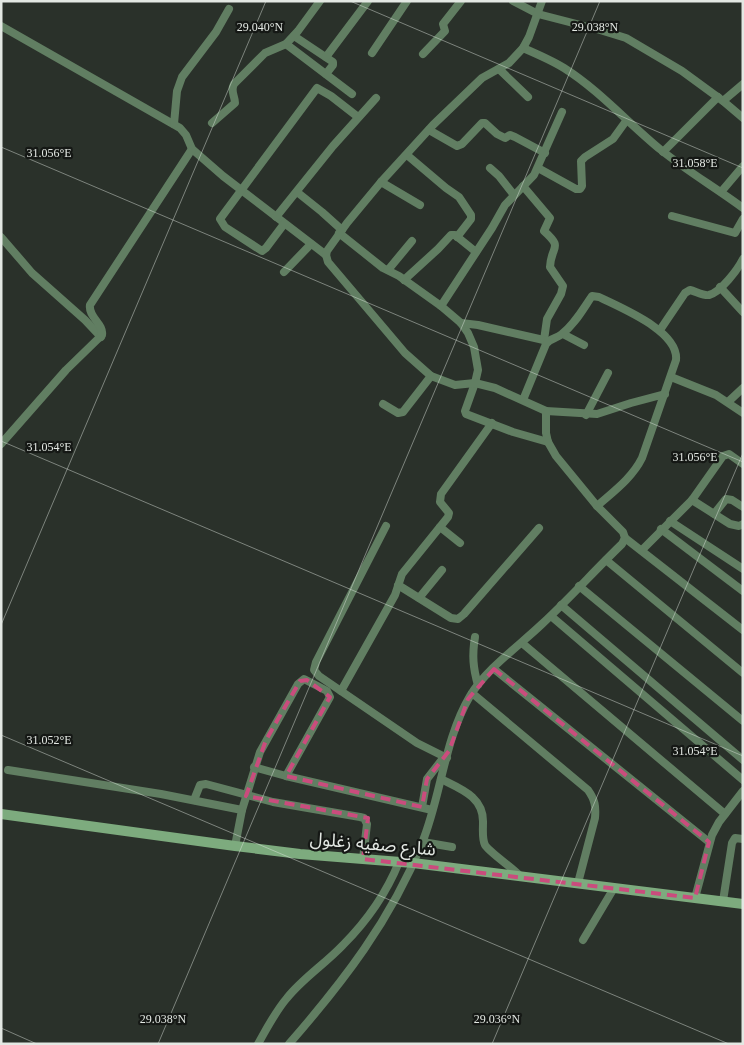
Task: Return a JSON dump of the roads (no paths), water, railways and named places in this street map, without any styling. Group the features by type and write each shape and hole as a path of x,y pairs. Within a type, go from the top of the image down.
{"street":[{"path":"212,123 235,103 232,90 234,84 265,53 286,44 320,1"},
{"path":"326,57 368,1"},
{"path":"372,53 407,1"},
{"path":"423,54 445,31 443,24 461,1"},
{"path":"513,1 538,14 626,38 682,71 721,99 743,118"},
{"path":"326,255 341,232 381,182 429,130 482,78 509,63 523,48 542,1"},
{"path":"174,124 177,91 182,76 220,27 229,9"},
{"path":"1,26 174,124 186,135 192,149 240,190 326,255 332,266 396,343 417,365 431,376 448,384 475,383 495,388 546,411 597,414 665,394"},
{"path":"294,36 326,57 333,64 326,74"},
{"path":"286,44 352,94"},
{"path":"523,48 564,68 589,87 663,152 743,208"},
{"path":"499,68 528,97"},
{"path":"663,152 721,99 743,84"},
{"path":"284,224 262,251 225,227 221,222 222,215 317,88 331,96 358,117"},
{"path":"276,217 358,117 376,98"},
{"path":"440,306 505,205 534,175 562,112"},
{"path":"538,168 576,189 580,189 582,186 581,161 613,139 626,121"},
{"path":"429,130 457,146 462,144 485,123 496,134 505,138 510,135 545,153"},
{"path":"1,444 66,370 101,337 103,332 90,311 90,305 192,149"},
{"path":"407,155 446,188 459,196 471,215 471,219 457,237"},
{"path":"721,192 743,166"},
{"path":"490,168 514,195"},
{"path":"381,182 420,205"},
{"path":"523,186 550,218 544,231 553,238 556,244 550,267 563,287 547,319 546,340 523,400"},
{"path":"297,192 322,212 341,232 383,268 404,280 460,323 471,338 478,361 475,383 465,413 548,442"},
{"path":"672,216 736,233 743,219"},
{"path":"1,236 32,273 85,320 101,337"},
{"path":"404,280 432,255 449,236 457,237 476,252"},
{"path":"388,270 412,241"},
{"path":"284,272 311,244"},
{"path":"660,330 685,293 690,290 709,295 720,287 743,259"},
{"path":"720,287 743,312"},
{"path":"460,323 478,324 546,340 563,334 584,310 592,296 595,295 660,330 676,351 676,360 671,377 637,469 597,506"},
{"path":"563,334 584,346"},
{"path":"586,414 608,373"},
{"path":"383,404 398,413 403,412 431,376"},
{"path":"671,377 716,395 743,413"},
{"path":"728,402 743,388"},
{"path":"546,411 546,433 548,442 556,456 597,506 623,532 625,538 743,630"},
{"path":"341,691 395,595 402,574 449,515 440,502 440,496 492,423"},
{"path":"642,550 692,500 723,456 729,454 743,464"},
{"path":"714,514 726,499 732,500 743,507"},
{"path":"692,500 735,526 743,524"},
{"path":"670,521 743,569"},
{"path":"386,526 314,666 316,674 417,743 445,758"},
{"path":"440,527 460,543"},
{"path":"398,584 451,618 461,618 540,528"},
{"path":"661,529 743,591"},
{"path":"289,1044 347,974 393,905 423,842 445,758 472,693 494,668 551,616 622,544 625,538"},
{"path":"606,560 743,673"},
{"path":"419,598 442,570"},
{"path":"580,586 743,721"},
{"path":"560,606 743,760"},
{"path":"551,616 743,780"},
{"path":"475,638 472,660 478,685"},
{"path":"522,642 725,814"},
{"path":"494,668 709,842"},
{"path":"236,846 242,810 254,767 266,740 298,684 302,680 307,680 327,692 330,697 286,776"},
{"path":"472,693 588,790 594,799 596,807 595,818 578,883"},
{"path":"422,807 427,779 445,758"},
{"path":"254,767 432,810"},
{"path":"8,770 152,792 242,810"},
{"path":"441,779 464,791 478,802 484,819 484,844 488,850 512,867 520,876"},
{"path":"194,800 197,788 202,784 246,796 364,818 367,824 363,859"},
{"path":"695,898 709,842 725,814 743,791"},
{"name":"شارع صفيه زغلول","path":"1,814 236,846 399,862 743,904"},
{"path":"723,901 732,843 735,838 743,839"},
{"path":"423,842 452,847"},
{"path":"258,1044 287,997 343,946 368,918 391,881 399,862"},
{"path":"583,940 614,888"}]}
